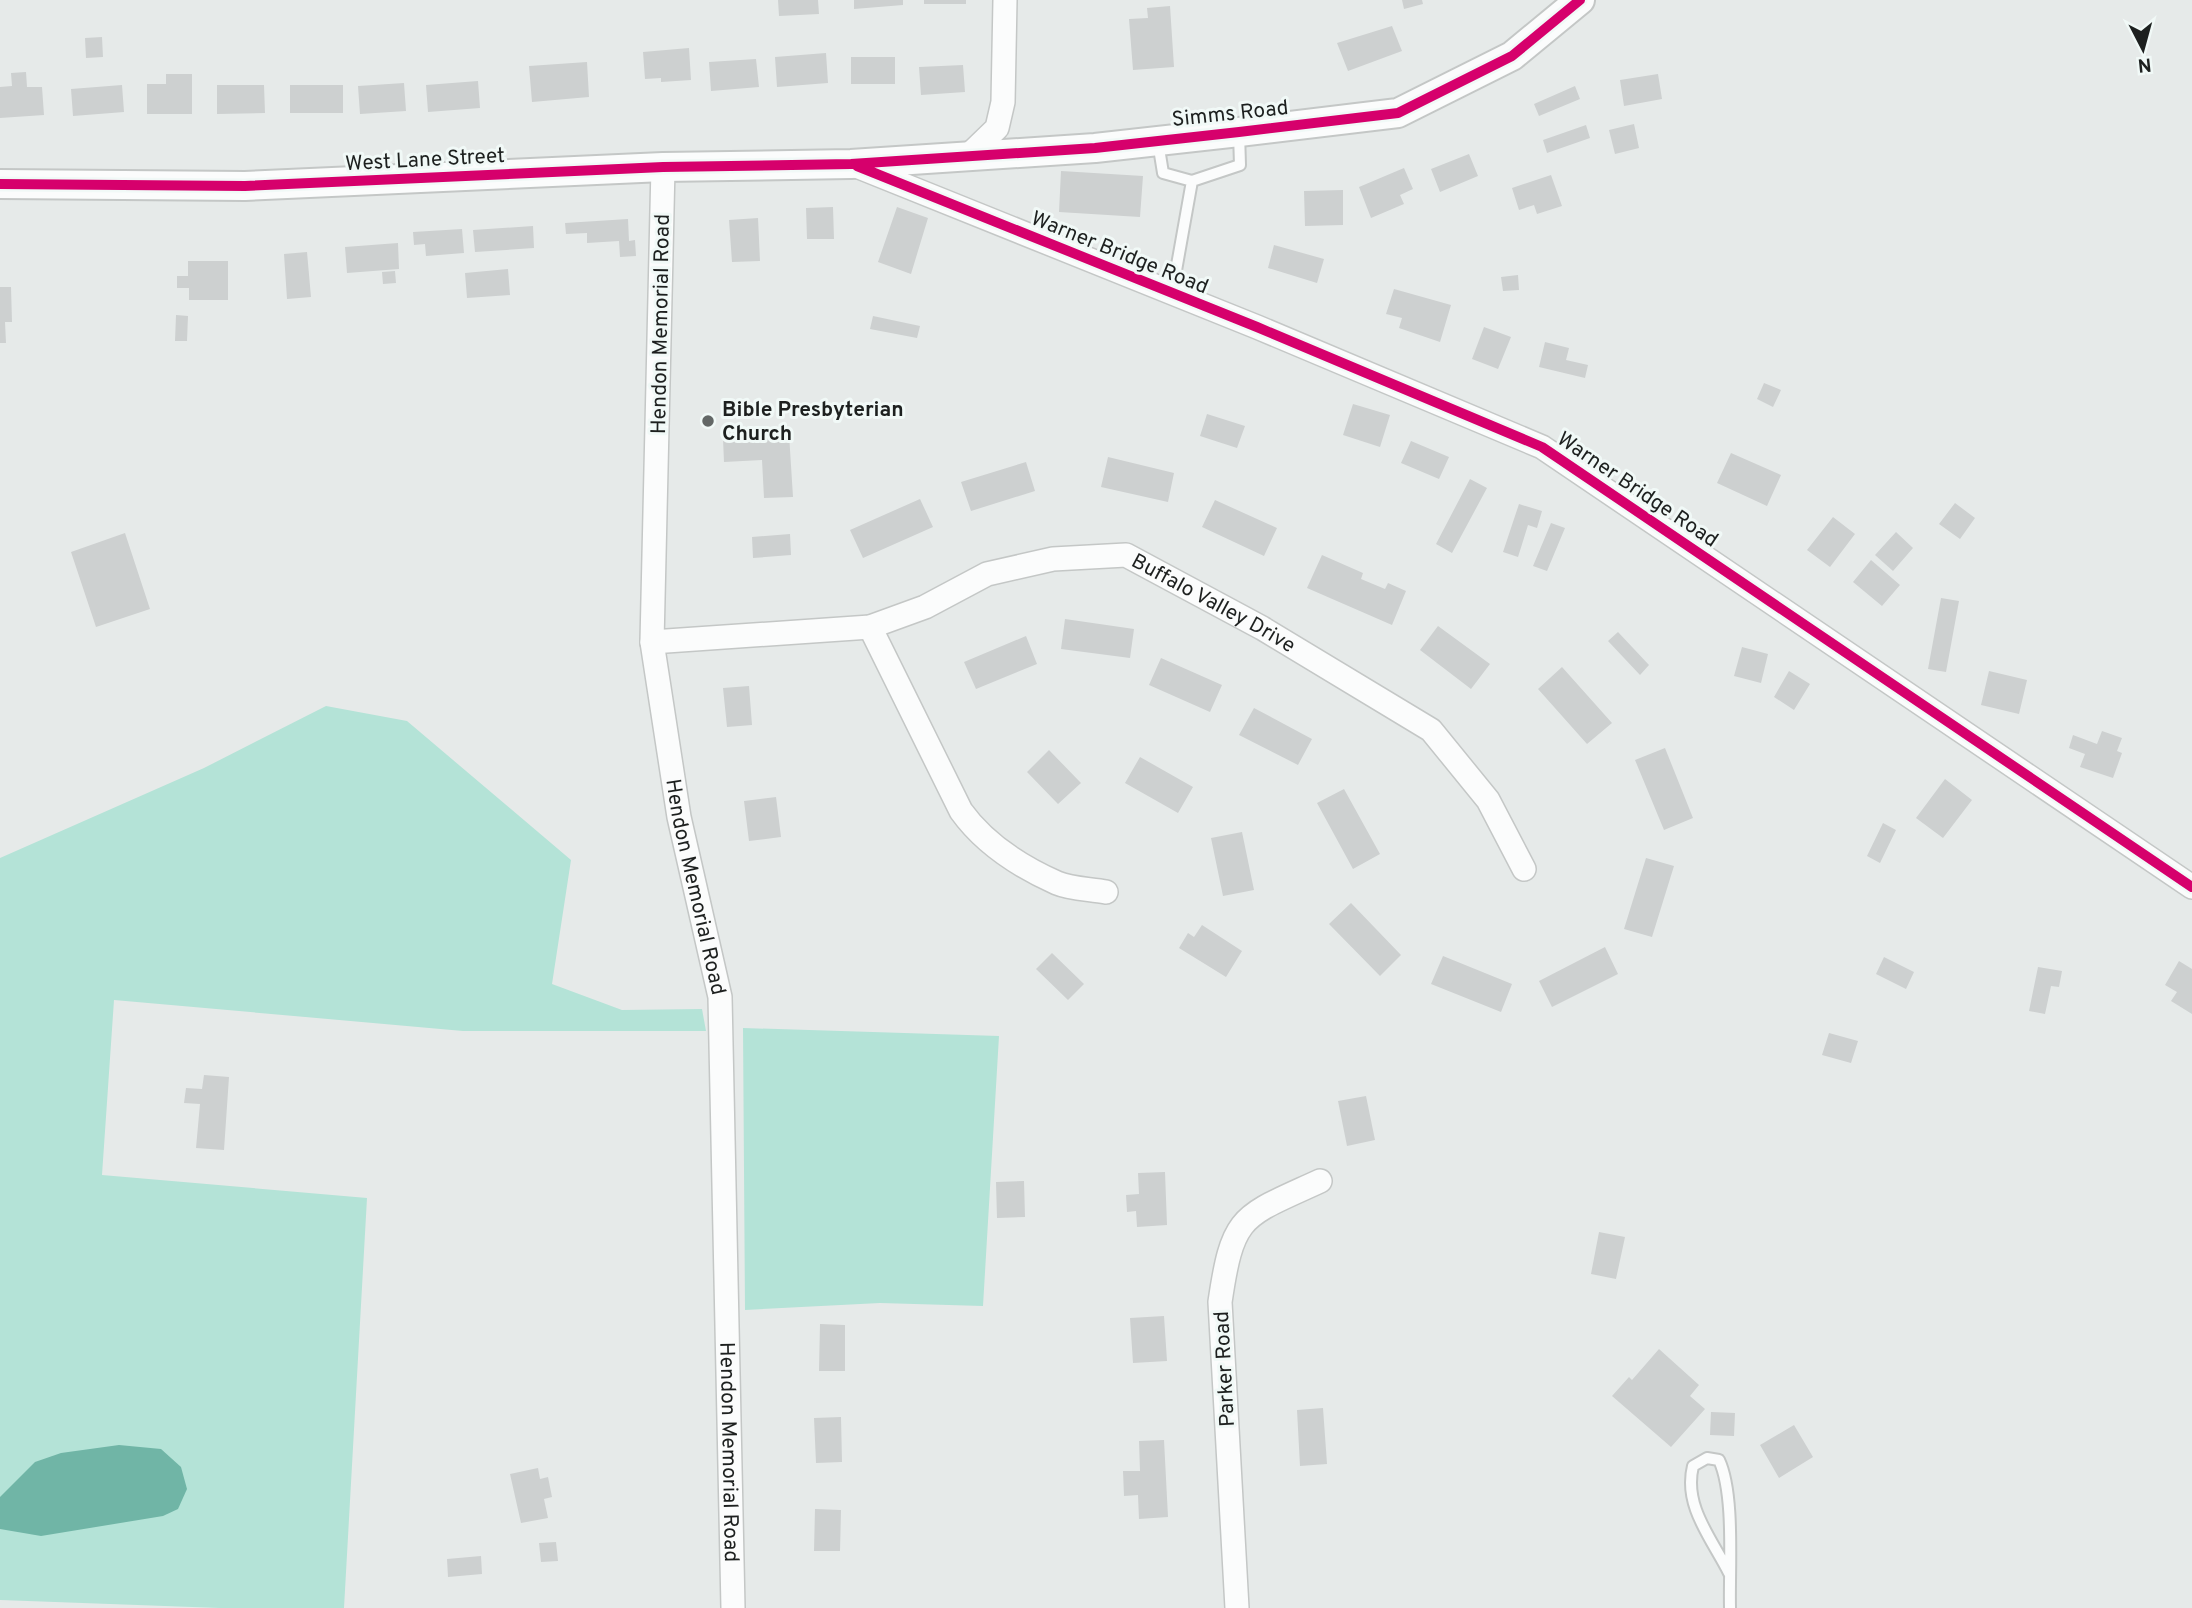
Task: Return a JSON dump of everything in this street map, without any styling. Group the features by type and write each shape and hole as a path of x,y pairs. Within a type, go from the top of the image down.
{"street":[{"path":"968,156 997,128 1003,102 1005,0"},
{"name":"Simms Road","path":"851,164 1158,141 1398,113 1512,56 1580,0"},
{"name":"West Lane Street","path":"0,184 245,186 663,167 851,164"},
{"name":"Warner Bridge Road","path":"851,164 1172,293 1542,447 2192,887"},
{"name":"Hendon Memorial Road","path":"663,167 652,642 679,817 720,997 733,1608"},
{"name":"Buffalo Valley Drive","path":"652,642 870,627 925,607 987,574 1053,559 1126,555 1262,628 1432,730 1488,800 1524,869"},
{"path":"870,627 961,811 975,831 1004,853 1059,884 1106,892"},
{"name":"Parker Road","path":"1237,1608 1220,1301 1227,1253 1239,1226 1261,1209 1320,1181"}],"lane":[{"path":"1158,141 1163,173 1192,181 1240,165 1239,132"},
{"path":"1172,293 1192,181"},
{"path":"1729,1573 1697,1515 1689,1490 1693,1466 1707,1458 1719,1461 1726,1476 1729,1573 1730,1608"}],"shaded area":[{"path":"326,706 407,721 571,860 552,984 622,1010 702,1009 706,1031 463,1031 114,1000 102,1175 367,1198 344,1608 220,1608 0,1600 0,858 204,768"},
{"path":"743,1028 999,1036 983,1306 880,1303 745,1310"},
{"path":"119,1445 161,1449 181,1467 187,1489 178,1509 163,1516 41,1536 0,1529 0,1497 35,1462 61,1453"}],"building":[{"path":"778,0 818,0 819,14 779,16"},
{"path":"854,0 903,0 903,5 854,9"},
{"path":"924,0 966,0 966,4 924,4"},
{"path":"1402,0 1422,0 1423,4 1404,9"},
{"path":"1170,6 1174,67 1133,70 1129,19 1148,18 1147,8"},
{"path":"1392,26 1402,51 1348,71 1337,43"},
{"path":"102,37 103,57 86,58 85,38"},
{"path":"689,48 691,80 661,82 661,78 645,79 643,52"},
{"path":"826,53 828,83 777,87 775,57"},
{"path":"851,57 895,57 895,84 851,84"},
{"path":"756,59 759,87 711,91 709,62"},
{"path":"587,62 589,97 532,102 529,66"},
{"path":"963,65 965,92 921,95 919,67"},
{"path":"26,72 27,87 42,87 44,115 0,118 0,87 12,86 11,73"},
{"path":"166,74 192,74 192,114 147,114 147,84 166,84"},
{"path":"1658,74 1662,99 1624,106 1620,80"},
{"path":"478,81 480,108 428,112 426,85"},
{"path":"404,83 406,111 360,114 358,86"},
{"path":"122,85 124,112 73,116 71,89"},
{"path":"217,85 264,85 265,113 217,114"},
{"path":"290,85 343,85 343,113 290,113"},
{"path":"1575,86 1580,99 1539,116 1534,104"},
{"path":"1634,124 1639,148 1615,154 1609,130"},
{"path":"1586,125 1590,138 1547,153 1543,140"},
{"path":"1469,154 1478,176 1440,192 1431,169"},
{"path":"1404,168 1413,189 1400,195 1404,204 1371,218 1359,187"},
{"path":"1061,171 1143,176 1140,217 1059,212"},
{"path":"1551,175 1562,206 1537,214 1534,205 1519,210 1512,188"},
{"path":"1343,190 1343,225 1305,226 1304,191"},
{"path":"833,207 834,239 807,239 806,208"},
{"path":"897,207 928,218 911,274 878,262"},
{"path":"758,218 760,261 732,262 729,220"},
{"path":"628,219 629,241 635,240 636,256 620,257 619,241 587,243 587,233 566,234 565,223"},
{"path":"533,226 534,248 475,252 473,230"},
{"path":"462,229 464,253 426,256 425,244 414,245 413,232"},
{"path":"398,243 399,269 347,273 345,247"},
{"path":"1274,245 1324,259 1317,283 1268,268"},
{"path":"307,252 311,297 287,299 284,254"},
{"path":"188,261 228,261 228,300 189,300 189,288 177,288 177,276 188,276"},
{"path":"508,269 510,295 467,298 465,273"},
{"path":"395,271 396,283 383,284 382,272"},
{"path":"1518,275 1519,290 1503,291 1501,277"},
{"path":"0,287 11,287 12,322 5,322 6,343 0,343"},
{"path":"1394,289 1451,305 1440,342 1399,328 1402,318 1386,314"},
{"path":"176,315 188,316 187,341 175,341"},
{"path":"873,316 920,326 917,338 870,329"},
{"path":"1484,327 1511,337 1498,369 1472,359"},
{"path":"1545,342 1569,348 1566,360 1588,365 1585,378 1539,367"},
{"path":"1764,383 1781,390 1773,407 1757,399"},
{"path":"1353,404 1390,415 1380,447 1343,435"},
{"path":"1207,414 1245,426 1237,448 1200,436"},
{"path":"789,434 793,497 764,498 762,460 724,462 723,438"},
{"path":"1411,441 1449,457 1439,479 1401,463"},
{"path":"1731,453 1781,475 1767,506 1717,483"},
{"path":"1108,457 1174,473 1168,502 1101,487"},
{"path":"1026,462 1035,491 971,511 961,482"},
{"path":"1470,479 1487,488 1452,553 1436,544"},
{"path":"920,499 933,527 863,558 850,530"},
{"path":"1215,500 1277,528 1264,556 1202,527"},
{"path":"1955,503 1975,518 1960,539 1939,524"},
{"path":"1519,504 1542,511 1537,528 1528,525 1518,557 1503,552"},
{"path":"1833,517 1855,534 1830,567 1807,550"},
{"path":"1551,523 1565,528 1547,571 1533,566"},
{"path":"1896,532 1913,548 1893,571 1875,555"},
{"path":"125,533 150,609 96,627 71,552"},
{"path":"790,534 791,555 753,558 752,537"},
{"path":"1322,555 1363,573 1361,579 1385,589 1388,583 1406,591 1392,625 1307,588"},
{"path":"1871,560 1900,585 1882,606 1853,582"},
{"path":"1941,598 1959,601 1946,672 1928,669"},
{"path":"1065,619 1134,629 1130,658 1061,649"},
{"path":"1438,626 1490,664 1471,689 1420,650"},
{"path":"1618,632 1649,665 1640,675 1608,641"},
{"path":"1026,636 1037,664 976,689 964,662"},
{"path":"1742,647 1768,654 1761,683 1734,676"},
{"path":"1161,658 1222,685 1210,712 1149,685"},
{"path":"1562,667 1612,723 1587,744 1538,689"},
{"path":"1789,671 1810,684 1794,710 1774,697"},
{"path":"1989,671 2027,680 2019,714 1981,705"},
{"path":"749,686 752,725 727,727 723,688"},
{"path":"1254,708 1312,739 1298,765 1239,735"},
{"path":"2102,731 2122,738 2117,751 2122,753 2113,778 2080,767 2085,754 2069,748 2073,735 2097,744"},
{"path":"1665,748 1693,818 1664,830 1635,760"},
{"path":"1049,750 1081,783 1058,804 1027,772"},
{"path":"1140,757 1193,787 1178,813 1125,783"},
{"path":"1945,779 1972,800 1943,838 1916,818"},
{"path":"1344,789 1380,854 1353,869 1317,803"},
{"path":"776,797 781,837 749,841 744,801"},
{"path":"1883,823 1896,830 1880,863 1867,856"},
{"path":"1242,832 1254,890 1223,896 1211,838"},
{"path":"1646,858 1674,866 1652,937 1624,929"},
{"path":"1351,903 1401,955 1380,976 1329,924"},
{"path":"1202,925 1242,951 1226,977 1179,948 1188,933 1194,937"},
{"path":"1605,947 1618,974 1552,1007 1539,981"},
{"path":"1052,953 1084,984 1068,1000 1036,969"},
{"path":"1443,956 1512,984 1501,1012 1431,984"},
{"path":"1884,957 1914,972 1906,989 1876,974"},
{"path":"2179,961 2192,969 2192,1014 2171,1001 2177,992 2165,985"},
{"path":"2038,967 2062,971 2059,987 2051,986 2045,1014 2029,1011"},
{"path":"1829,1033 1858,1041 1851,1063 1822,1055"},
{"path":"204,1075 229,1077 224,1150 196,1148 200,1104 184,1103 186,1088 202,1089"},
{"path":"1366,1096 1375,1140 1347,1146 1338,1101"},
{"path":"1165,1172 1167,1225 1137,1227 1136,1211 1127,1212 1126,1195 1139,1194 1138,1173"},
{"path":"1024,1181 1025,1217 997,1218 996,1182"},
{"path":"1599,1232 1625,1237 1616,1279 1591,1274"},
{"path":"1164,1316 1167,1361 1133,1363 1130,1318"},
{"path":"820,1324 845,1325 845,1371 819,1371"},
{"path":"1659,1349 1699,1385 1690,1396 1705,1409 1671,1447 1612,1396 1629,1377 1632,1380"},
{"path":"1323,1408 1327,1464 1300,1466 1297,1410"},
{"path":"1711,1412 1735,1413 1734,1436 1710,1435"},
{"path":"841,1417 842,1462 816,1463 814,1418"},
{"path":"1794,1425 1813,1457 1779,1478 1760,1445"},
{"path":"1164,1440 1168,1517 1139,1519 1138,1495 1124,1496 1123,1471 1140,1471 1139,1441"},
{"path":"538,1468 540,1479 548,1477 552,1497 544,1499 548,1518 521,1523 510,1474"},
{"path":"815,1509 841,1510 840,1551 814,1551"},
{"path":"556,1542 558,1561 541,1562 539,1543"},
{"path":"481,1556 482,1574 448,1577 447,1559"}],"cycle path":[{"path":"0,184 245,186 663,167 851,164 1095,148 1239,132 1398,113 1512,56 1580,0"},
{"path":"857,166 1257,327 1542,447 2192,887"}],"place":[{"name":"Bible Presbyterian Church","path":"708,421"}]}
